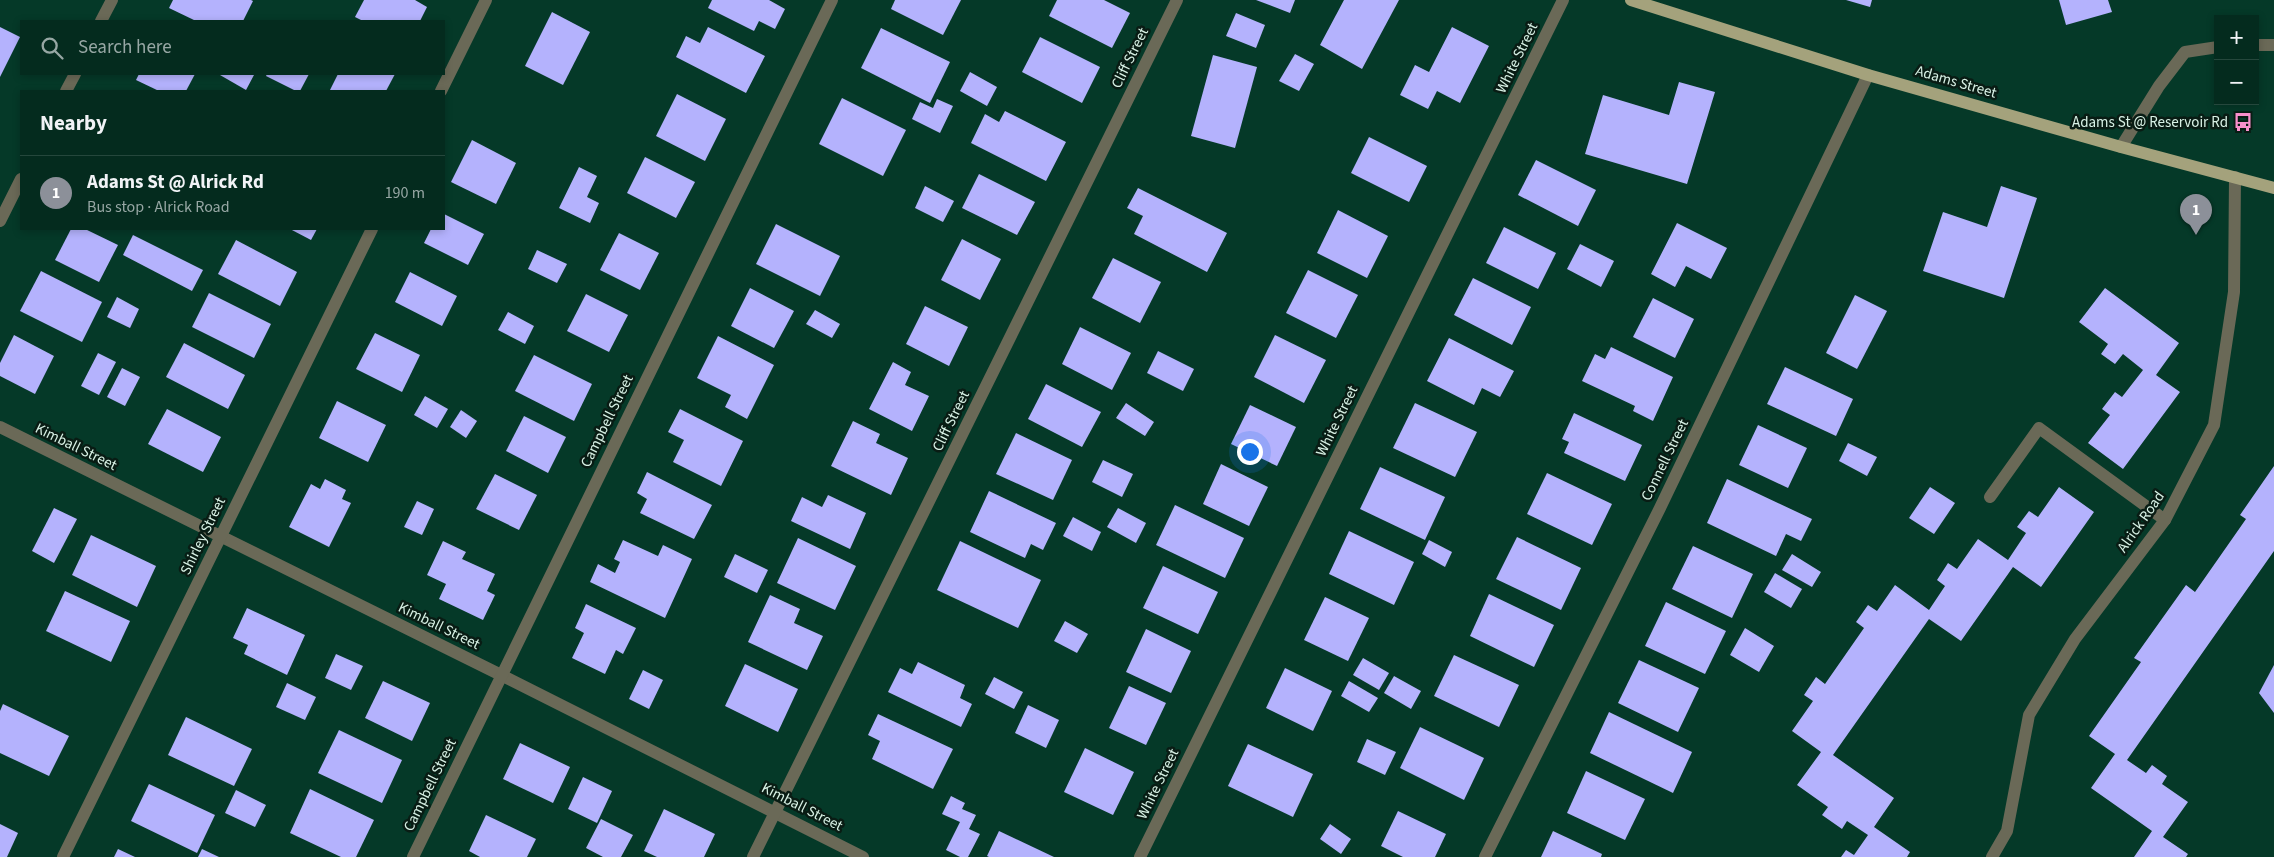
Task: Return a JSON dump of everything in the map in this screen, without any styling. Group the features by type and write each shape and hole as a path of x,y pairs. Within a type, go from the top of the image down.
{"main road":[{"name":"Adams Street","path":"1631,0 1868,75 2121,147 2274,188"}],"street":[{"path":"102,20 112,0"},
{"path":"441,90 486,0"},
{"name":"Campbell Street","path":"413,857 832,0"},
{"name":"Cliff Street","path":"753,857 1177,0"},
{"name":"White Street","path":"1140,857 1564,0"},
{"path":"2259,45 2274,45"},
{"path":"2121,147 2159,86 2185,52 2214,48"},
{"path":"67,90 74,75"},
{"name":"Connell Street","path":"1485,857 1660,508 1868,75"},
{"name":"Alrick Road","path":"1992,857 2007,831 2029,715 2075,639 2165,520 2183,489 2214,425 2234,292 2235,178"},
{"path":"0,221 20,181"},
{"name":"Shirley Street","path":"63,857 120,746 220,536 372,230"},
{"name":"Kimball Street","path":"0,427 502,674 776,811 863,857"},
{"path":"1990,498 2040,428 2165,520"}],"building":[{"path":"173,0 253,1 244,20 194,20 169,8"},
{"path":"364,0 415,0 427,7 420,20 361,20 355,17"},
{"path":"712,0 769,0 785,9 775,29 759,21 754,31 708,8"},
{"path":"895,0 961,0 943,35 891,9"},
{"path":"1057,0 1104,0 1130,13 1112,48 1049,16"},
{"path":"1256,0 1295,0 1290,13"},
{"path":"1344,0 1399,0 1362,69 1320,45"},
{"path":"1846,0 1872,0 1870,7"},
{"path":"2059,0 2108,0 2112,12 2066,25"},
{"path":"552,12 590,32 563,85 525,66"},
{"path":"1236,13 1265,25 1256,48 1226,36"},
{"path":"0,27 20,37 0,77"},
{"path":"708,27 765,56 746,93 676,57 686,36 700,43"},
{"path":"1452,27 1489,46 1460,103 1437,91 1428,109 1400,95 1415,65 1429,72"},
{"path":"881,28 950,62 930,103 861,68"},
{"path":"1040,37 1100,67 1082,103 1022,72"},
{"path":"1295,54 1314,64 1299,91 1279,81"},
{"path":"1213,55 1257,67 1235,148 1191,136"},
{"path":"970,72 997,87 987,106 960,91"},
{"path":"138,75 194,75 187,90 157,90 136,80"},
{"path":"220,75 254,75 246,90"},
{"path":"308,75 301,90 294,90 266,76"},
{"path":"338,75 394,75 387,90 330,90"},
{"path":"1679,82 1715,92 1687,184 1585,154 1603,95 1669,115"},
{"path":"677,94 726,119 705,161 656,136"},
{"path":"842,98 906,130 883,176 819,144"},
{"path":"937,99 953,106 940,133 912,119 920,102 933,108"},
{"path":"1005,111 1066,142 1046,181 971,143 985,114 999,122"},
{"path":"1369,137 1427,166 1409,202 1351,173"},
{"path":"472,140 516,163 496,204 451,182"},
{"path":"645,157 695,182 676,218 627,193"},
{"path":"1536,160 1596,190 1578,226 1518,195"},
{"path":"579,167 597,176 587,197 599,203 590,223 559,208"},
{"path":"979,174 1035,202 1017,235 962,208"},
{"path":"925,186 954,201 943,222 915,208"},
{"path":"2001,186 2037,198 2004,298 1923,271 1943,212 1987,227"},
{"path":"1138,188 1227,233 1207,272 1134,234 1143,216 1127,208"},
{"path":"1338,210 1388,236 1367,278 1317,253"},
{"path":"445,214 484,234 468,265 424,243 430,230 445,230"},
{"path":"1677,223 1727,248 1711,279 1686,266 1675,287 1651,274"},
{"path":"776,224 840,256 820,296 756,264"},
{"path":"1504,227 1556,253 1538,289 1486,263"},
{"path":"70,230 87,230 118,245 99,282 55,260"},
{"path":"292,230 316,230 311,240"},
{"path":"619,233 659,253 640,290 600,270"},
{"path":"133,235 203,270 192,291 123,255"},
{"path":"962,239 1001,259 980,300 941,280"},
{"path":"236,240 297,272 280,306 218,274"},
{"path":"1580,244 1614,261 1601,287 1567,269"},
{"path":"537,250 567,264 557,283 528,269"},
{"path":"1113,258 1161,282 1140,323 1092,298"},
{"path":"1308,270 1358,295 1336,338 1286,313"},
{"path":"41,271 102,302 82,342 20,311"},
{"path":"410,272 457,296 442,326 395,302"},
{"path":"1473,278 1531,307 1512,345 1454,315"},
{"path":"750,288 794,311 774,348 731,326"},
{"path":"2105,288 2179,343 2156,375 2180,392 2123,469 2088,443 2110,415 2102,409 2115,392 2122,397 2143,370 2123,354 2115,364 2101,354 2108,344 2079,322"},
{"path":"209,293 271,324 254,358 192,327"},
{"path":"586,294 628,315 609,352 567,331"},
{"path":"1855,295 1887,311 1857,369 1826,353"},
{"path":"117,297 139,309 130,328 107,317"},
{"path":"1653,298 1694,319 1675,358 1633,337"},
{"path":"925,306 968,327 949,366 906,344"},
{"path":"815,310 840,324 832,338 806,324"},
{"path":"508,312 534,326 525,344 498,330"},
{"path":"1080,327 1131,353 1112,390 1062,364"},
{"path":"375,333 420,355 402,392 356,369"},
{"path":"14,335 54,356 35,394 0,376 0,363"},
{"path":"1275,335 1326,360 1304,403 1254,377"},
{"path":"718,336 774,365 747,419 725,407 731,395 697,378"},
{"path":"1449,338 1514,371 1500,397 1482,388 1474,405 1427,381"},
{"path":"184,343 245,375 228,409 166,377"},
{"path":"1611,347 1673,377 1653,421 1633,411 1635,406 1582,381 1595,354 1605,359"},
{"path":"1158,351 1194,369 1183,391 1147,373"},
{"path":"98,353 116,362 99,395 81,386"},
{"path":"534,355 592,384 574,421 515,391"},
{"path":"893,362 911,372 905,385 929,396 912,431 869,409"},
{"path":"1785,367 1853,399 1836,436 1767,404"},
{"path":"122,368 140,377 125,406 107,397"},
{"path":"1046,384 1101,412 1082,447 1028,419"},
{"path":"425,396 448,409 437,428 414,415"},
{"path":"337,401 386,425 368,462 319,438"},
{"path":"1126,403 1154,422 1145,436 1116,418"},
{"path":"1415,403 1477,432 1455,477 1393,448"},
{"path":"1250,405 1296,427 1277,466 1231,444"},
{"path":"167,409 221,437 203,472 148,444"},
{"path":"680,409 743,441 721,486 673,462 684,440 668,432"},
{"path":"461,410 477,421 466,438 450,427"},
{"path":"1574,413 1642,445 1625,481 1564,453 1569,442 1562,439"},
{"path":"524,416 566,437 548,473 506,451"},
{"path":"853,421 880,434 876,443 908,458 891,495 831,466"},
{"path":"1758,425 1807,448 1788,488 1739,465"},
{"path":"1016,433 1072,460 1053,500 996,474"},
{"path":"1848,443 1877,457 1867,476 1839,461"},
{"path":"1103,460 1133,474 1122,497 1092,482"},
{"path":"1221,464 1268,487 1249,526 1203,504"},
{"path":"2274,466 2274,551 2127,760 2146,773 2152,765 2167,776 2162,784 2188,802 2163,837 2188,854 2186,857 2134,857 2152,831 2091,788 2115,754 2089,736 2141,662 2134,658 2186,585 2195,592 2246,519 2240,515"},
{"path":"1380,467 1445,497 1425,540 1360,509"},
{"path":"647,472 712,505 694,539 640,513 647,499 637,493"},
{"path":"1547,473 1612,504 1592,545 1527,514"},
{"path":"495,474 537,495 519,530 476,509"},
{"path":"325,479 346,490 342,499 351,503 329,547 289,527 311,484 320,489"},
{"path":"1727,479 1812,519 1801,541 1786,534 1776,556 1707,523"},
{"path":"1930,487 1955,503 1934,534 1909,518"},
{"path":"2059,487 2094,512 2041,587 2013,567 1961,641 1929,619 1833,755 1894,798 1874,827 1910,852 1907,857 1841,857 1846,850 1854,855 1868,835 1847,821 1842,829 1822,815 1828,807 1797,785 1821,752 1792,731 1813,701 1804,695 1816,677 1825,684 1864,628 1856,622 1868,605 1877,611 1895,585 1929,610 1945,586 1937,580 1948,563 1957,569 1978,539 2008,560 2026,533 2017,527 2029,511 2038,517"},
{"path":"989,491 1056,523 1043,550 1031,544 1025,558 970,532"},
{"path":"828,495 866,513 850,549 791,521 802,497 822,507"},
{"path":"417,501 434,509 422,535 404,527"},
{"path":"1175,505 1244,538 1225,578 1156,545"},
{"path":"54,508 77,519 54,563 32,551"},
{"path":"1118,508 1146,523 1136,543 1107,527"},
{"path":"1073,517 1101,532 1092,551 1063,536"},
{"path":"1349,531 1414,562 1394,605 1329,574"},
{"path":"91,535 156,566 137,607 72,575"},
{"path":"1517,537 1581,568 1561,610 1496,579"},
{"path":"798,538 856,566 835,610 777,583"},
{"path":"623,540 658,556 663,545 692,559 665,618 590,582 598,564 615,573 620,562 614,559"},
{"path":"1429,540 1452,552 1445,567 1422,554"},
{"path":"443,541 466,552 462,559 495,574 487,591 495,595 483,620 439,599 446,584 427,575"},
{"path":"960,541 1041,580 1018,628 937,590"},
{"path":"1693,546 1753,574 1732,618 1672,589"},
{"path":"735,554 768,570 757,593 724,577"},
{"path":"1792,554 1821,572 1812,587 1782,570"},
{"path":"1163,566 1218,592 1198,634 1143,608"},
{"path":"1775,573 1802,589 1791,608 1764,592"},
{"path":"65,591 130,621 111,662 46,631"},
{"path":"1489,594 1554,625 1534,667 1470,636"},
{"path":"770,595 800,609 794,623 823,636 807,670 748,642"},
{"path":"1325,597 1369,618 1348,661 1304,640"},
{"path":"1666,602 1726,631 1705,674 1645,646"},
{"path":"586,604 636,628 623,654 616,650 605,674 572,658 584,633 575,628"},
{"path":"247,608 305,635 287,675 244,654 248,645 233,638"},
{"path":"1065,621 1088,634 1077,653 1054,641"},
{"path":"1745,628 1774,646 1759,672 1730,655"},
{"path":"1146,629 1191,651 1171,693 1126,672"},
{"path":"336,654 363,666 351,690 325,678"},
{"path":"1454,655 1519,685 1499,727 1434,696"},
{"path":"1363,658 1389,673 1379,690 1353,675"},
{"path":"1639,660 1699,688 1678,732 1618,703"},
{"path":"918,662 965,685 960,698 972,704 961,727 888,692 900,668 912,674"},
{"path":"745,664 798,689 778,732 725,706"},
{"path":"2274,665 2274,713 2259,693"},
{"path":"1285,668 1332,691 1313,731 1266,708"},
{"path":"643,670 663,680 649,709 629,699"},
{"path":"1394,676 1421,691 1411,709 1384,693"},
{"path":"994,677 1023,692 1014,709 985,694"},
{"path":"383,681 430,703 412,741 365,718"},
{"path":"1349,681 1378,698 1369,712 1341,696"},
{"path":"287,683 316,697 305,720 276,707"},
{"path":"1129,686 1166,703 1146,745 1109,728"},
{"path":"3,704 69,736 49,776 0,753 0,711"},
{"path":"1028,705 1059,720 1046,748 1015,733"},
{"path":"1609,712 1692,752 1673,793 1590,753"},
{"path":"878,714 953,749 933,789 872,759 880,741 868,735"},
{"path":"186,717 252,749 234,786 168,755"},
{"path":"1420,727 1484,758 1464,800 1400,768"},
{"path":"339,730 402,760 382,803 318,773"},
{"path":"1367,739 1396,752 1385,775 1357,762"},
{"path":"520,743 570,767 553,803 503,779"},
{"path":"1248,744 1313,774 1293,817 1228,786"},
{"path":"1085,748 1134,772 1113,815 1064,792"},
{"path":"1586,771 1645,799 1625,840 1567,813"},
{"path":"583,777 612,791 597,823 568,809"},
{"path":"149,784 215,815 197,853 131,821"},
{"path":"310,789 374,820 356,857 341,857 290,833"},
{"path":"236,790 266,805 255,827 225,813"},
{"path":"951,796 965,803 962,809 976,815 969,829 980,834 968,857 960,857 946,850 960,822 942,814"},
{"path":"664,809 715,834 704,857 657,857 644,851"},
{"path":"1398,811 1446,834 1435,857 1403,857 1381,846"},
{"path":"486,815 536,839 527,857 480,857 469,851"},
{"path":"601,819 633,835 621,857 603,857 586,848"},
{"path":"0,824 18,833 7,857 0,857"},
{"path":"1330,824 1351,839 1341,854 1320,839"},
{"path":"999,831 1054,857 989,857 987,856"},
{"path":"1553,831 1602,854 1601,857 1541,857"},
{"path":"118,849 135,857 114,857"},
{"path":"202,849 219,857 198,857"}],"place":[{"name":"Adams St @ Reservoir Rd","path":"2243,122"},
{"name":"Adams St @ Alrick Rd","path":"2196,235"}]}
